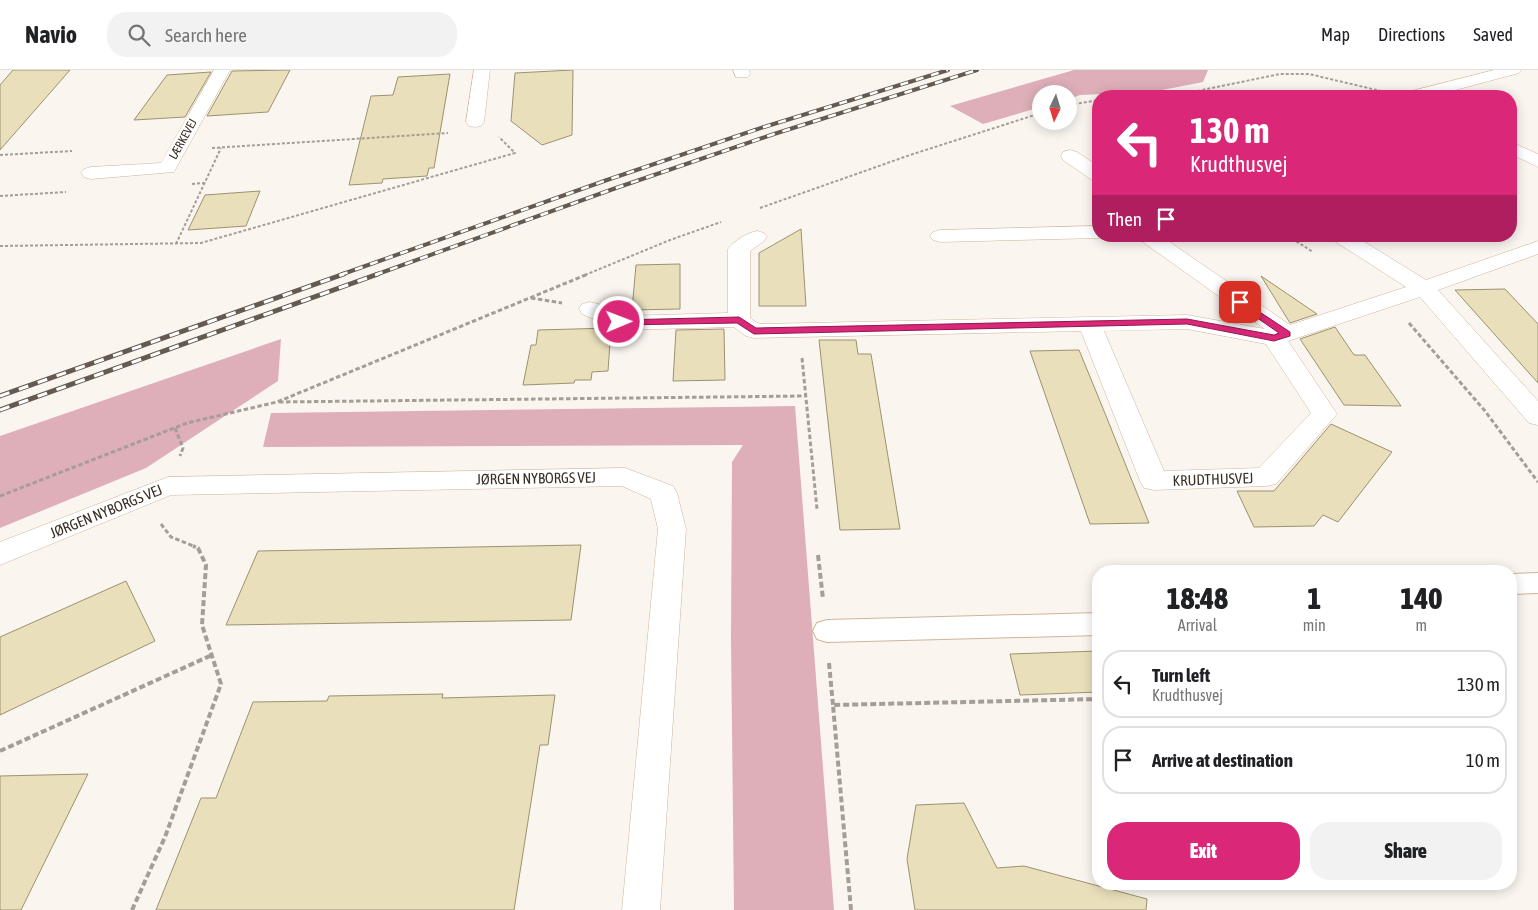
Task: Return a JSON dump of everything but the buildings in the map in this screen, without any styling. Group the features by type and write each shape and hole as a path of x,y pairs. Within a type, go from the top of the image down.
{"street":[{"name":"LÆRKEVEJ","path":"90,173 167,168 222,70"},
{"path":"475,122 482,70"},
{"path":"1437,90 1513,70"},
{"path":"1517,150 1538,160"},
{"path":"1070,156 1092,171"},
{"path":"940,236 1092,232"},
{"path":"739,320 739,249 757,237"},
{"path":"1517,240 1536,250"},
{"name":"KRUDTHUSVEJ","path":"1089,323 1154,481 1266,478 1324,414 1280,336 1154,242"},
{"path":"1350,242 1424,288 1538,417"},
{"path":"590,308 619,322 739,320 754,331 1187,322 1280,336 1536,250"},
{"name":"JØRGEN NYBORGS VEJ","path":"0,554 168,486 625,476 663,493 672,529 641,910"}],"lane":[{"path":"1517,584 1538,583"},
{"path":"827,631 1092,624"}],"path":[{"path":"1202,90 1280,74 1309,74 1376,90"},
{"path":"1078,104 1092,101"},
{"path":"753,211 910,156 1032,117"},
{"path":"177,150 454,133"},
{"path":"0,246 201,244 515,153 498,136"},
{"path":"176,244 221,148"},
{"path":"0,496 187,423 277,402 662,244 726,220"},
{"path":"1297,242 1321,257"},
{"path":"1389,299 1485,411 1538,482"},
{"path":"799,330 817,509"},
{"path":"277,402 806,396"},
{"path":"132,910 165,837 222,684 202,625 206,565 198,548 171,537 157,518 168,486"},
{"path":"0,751 212,655"},
{"path":"851,910 833,704 1092,699"}],"shaded area":[{"path":"1074,70 1208,70 1203,82 1162,90 1092,90 1092,94 1078,96 1078,85 1032,85 1032,110 983,124 950,106"},
{"path":"281,339 278,381 146,468 0,528 0,436"},
{"path":"795,406 834,910 734,910 731,640 732,462 743,445 263,447 271,413"}],"railway":[{"path":"340,275 607,180 764,127 948,70"},
{"path":"375,275 616,188 774,134 977,70"},
{"path":"0,396 344,274"},
{"path":"0,410 378,274"}],"route":[{"path":"619,322 739,320 754,331 1187,322 1274,338 1287,334 1240,302"}]}
